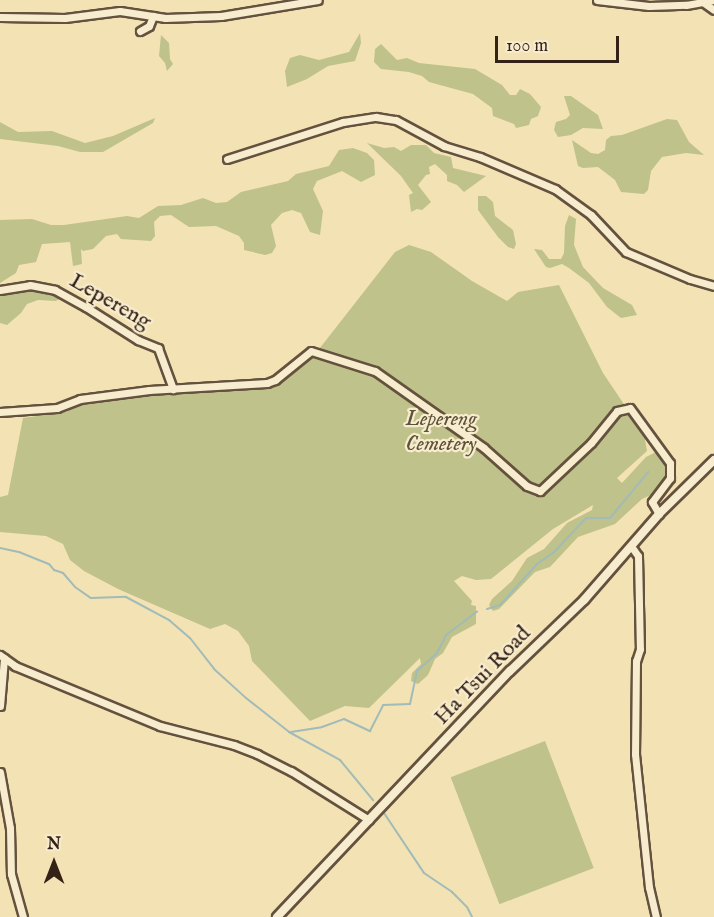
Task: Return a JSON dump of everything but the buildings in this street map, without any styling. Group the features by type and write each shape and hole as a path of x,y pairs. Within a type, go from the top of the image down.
{"street":[{"path":"0,17 65,18 120,11 153,16 221,16 318,0"},
{"path":"597,0 648,6 704,3 714,0"},
{"path":"704,3 714,10"},
{"path":"140,31 149,26 153,16"},
{"path":"227,159 343,122 376,117 396,120 444,147 480,158 555,189 591,215 626,252 690,279 714,286"},
{"name":"Lepereng","path":"0,290 30,285 55,290 138,340 158,348 173,389"},
{"path":"0,412 57,408 80,399 173,389 267,383 275,380 311,351 332,356 385,377 484,448 527,486 540,491 591,443 618,411 630,408 670,463 670,478 652,502 658,514"},
{"name":"Ha Tsui Road","path":"277,917 510,671 584,600 658,514 714,460"},
{"path":"631,546 638,556 640,649 636,661 634,754 649,888 656,917"},
{"path":"2,656 15,666 160,726 234,745 257,754 291,771 369,820"},
{"path":"0,706 2,656"},
{"path":"0,772 10,832 11,874 23,917"},
{"path":"0,835 10,832"}],"green space":[{"path":"360,33 361,43 355,61 328,66 307,79 287,87 285,71 290,58 300,55 319,60 349,52"},
{"path":"161,35 169,43 170,59 173,64 167,71 165,63 159,56"},
{"path":"381,44 397,60 407,58 419,63 475,69 502,85 510,95 516,95 520,89 530,94 541,107 538,116 531,119 529,125 516,128 514,124 493,116 492,108 473,94 429,82 422,76 409,72 381,69 374,62 375,49"},
{"path":"564,96 571,96 598,115 603,129 583,128 571,135 558,137 554,130 556,122 570,115"},
{"path":"155,118 153,123 103,152 80,152 58,146 0,139 0,122 18,132 52,131 85,143 113,136"},
{"path":"667,119 677,120 689,142 704,155 686,153 662,157 651,171 648,190 644,194 621,192 615,180 598,167 578,166 572,140 591,153 598,154 605,150 606,140 611,136 622,135"},
{"path":"367,143 384,148 394,147 401,151 411,145 426,145 434,153 451,157 453,168 486,176 464,192 457,185 447,181 447,175 435,164 429,167 430,174 426,175 418,185 431,202 422,210 417,209 411,212 409,195 413,193 401,176"},
{"path":"353,148 367,153 374,160 375,175 361,182 342,171 317,181 313,189 323,211 320,235 310,232 301,213 292,210 282,213 271,225 276,246 272,253 265,255 244,250 244,243 239,236 216,226 189,227 171,215 160,216 154,222 155,236 151,241 121,239 117,234 106,236 93,249 83,251 81,249 82,264 73,266 70,242 42,244 36,262 19,265 16,273 0,283 0,220 32,219 51,225 64,225 127,216 139,218 158,206 181,205 203,198 216,203 227,202 241,192 288,181 296,174 329,166 339,150"},
{"path":"478,196 486,196 493,202 495,216 513,230 516,244 514,249 508,247 498,237 478,210"},
{"path":"569,215 576,219 574,245 583,267 603,288 632,305 637,315 621,318 607,307 589,283 562,264 546,267 534,249 542,250 549,259 561,259 564,253 565,226"},
{"name":"Lepereng Cemetery","path":"409,245 431,252 472,281 507,301 518,292 559,285 603,373 644,434 647,451 617,478 622,483 646,457 656,452 666,462 667,472 665,481 653,494 642,499 615,524 578,537 550,567 535,572 499,609 493,611 489,605 492,599 512,581 527,558 544,549 567,523 592,510 593,505 553,529 491,579 476,580 462,576 454,581 472,601 471,605 476,606 476,624 452,637 443,653 435,659 428,675 418,684 411,681 412,673 421,664 420,658 369,708 345,706 310,721 252,661 249,646 238,631 225,624 210,629 118,589 84,571 70,560 63,544 46,536 0,532 0,497 8,495 23,418 67,412 74,406 170,393 249,390 277,385 297,364 316,353 395,252"},
{"path":"30,290 61,298 56,301 38,300 27,304 21,313 7,325 0,323 0,294"},
{"path":"545,741 594,868 499,904 451,777"}],"waterway":[{"path":"487,609 500,605 537,564 553,553 586,518 610,518 648,472"},
{"path":"0,548 19,552 49,564 54,570 63,573 75,587 91,598 126,597 169,620 190,638 214,669 246,698 289,732 340,760 373,800"},
{"path":"291,732 322,727 344,719 370,731 383,705 410,704 417,671 437,653 446,635 477,612"},
{"path":"384,813 424,873 452,892 467,907 472,917"}]}
